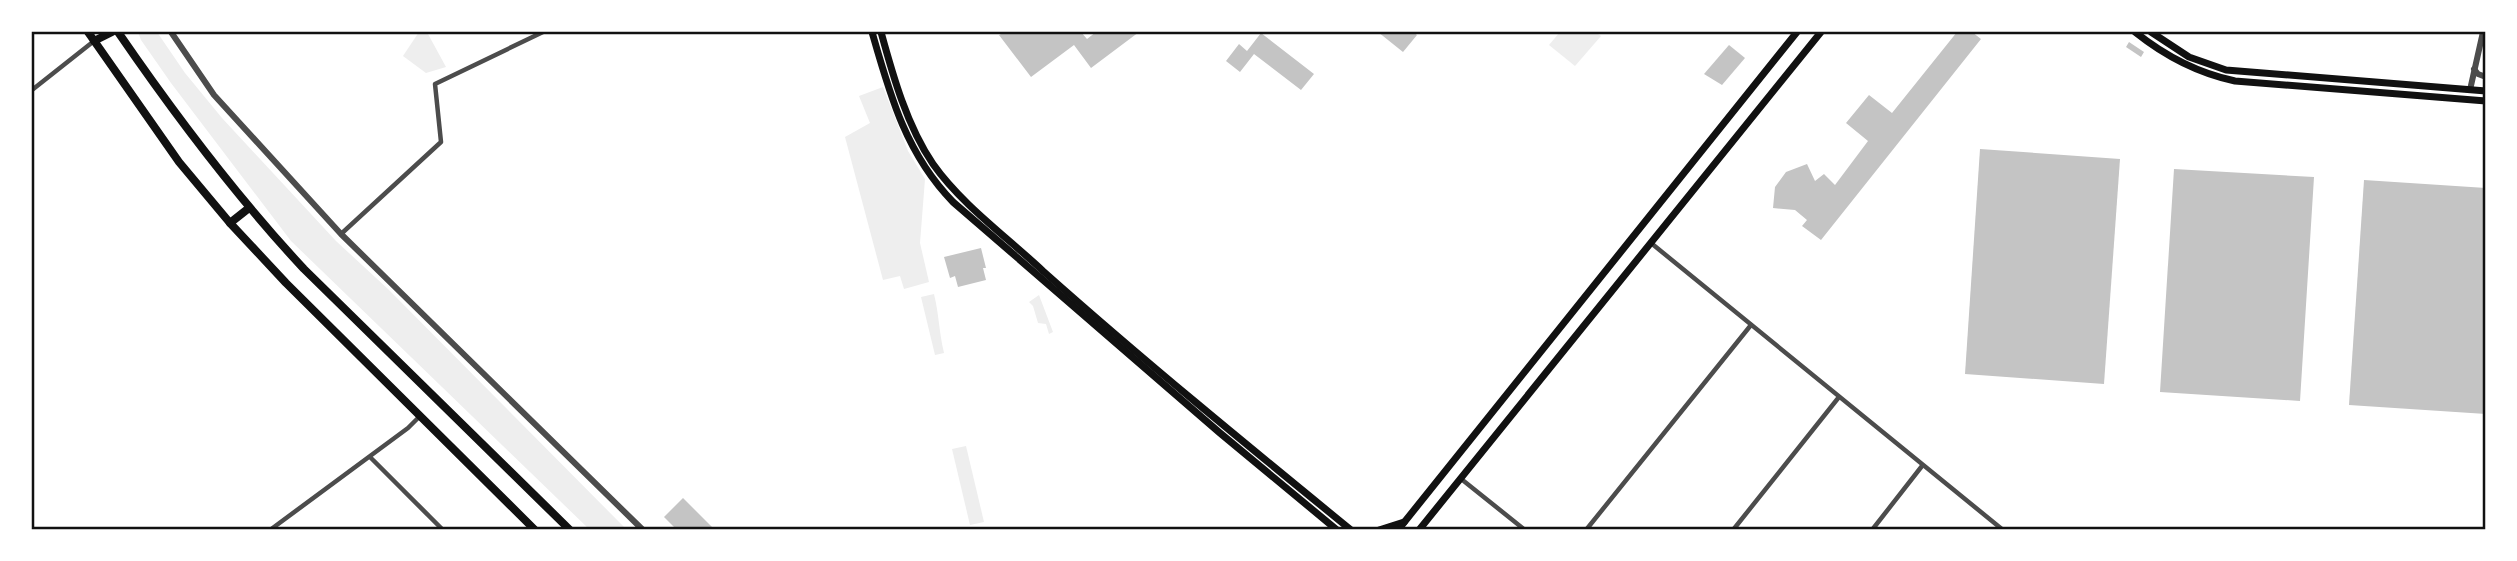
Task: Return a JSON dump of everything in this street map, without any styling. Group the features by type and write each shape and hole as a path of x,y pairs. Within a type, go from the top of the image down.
{"highway":[{"path":"88,32 179,162 230,223 286,283 536,530"},
{"path":"94,41 100,32"},
{"path":"94,41 112,32"},
{"path":"118,32 170,107 249,208 304,269 570,530"},
{"path":"230,223 249,208"}],"main road":[{"path":"872,32 905,130 920,162 936,184 953,202 1115,343 1337,530"},
{"path":"881,32 918,137 933,164 956,191 1061,287 1351,530"},
{"path":"1398,530 1797,32"},
{"path":"1419,530 1821,32"},
{"path":"2135,32 2196,71 2235,81 2486,101"},
{"path":"2151,32 2189,57 2226,70 2486,91"},
{"path":"2469,99 2470,90"},
{"path":"1697,155 1712,166"},
{"path":"1688,166 1703,177"},
{"path":"1636,232 1650,242"},
{"path":"1447,467 1460,478"},
{"path":"1379,530 1405,521"}],"street":[{"path":"171,32 214,95 341,234 643,530"},
{"path":"341,234 441,142 435,84 543,32"},
{"path":"2470,90 2483,32"},
{"path":"32,90 94,41"},
{"path":"2474,69 2486,77"},
{"path":"1650,242 2003,530"},
{"path":"1586,530 1751,325"},
{"path":"1733,530 1839,397"},
{"path":"270,530 370,457 420,416"},
{"path":"370,457 443,530"},
{"path":"1872,530 1922,466"},
{"path":"1460,478 1525,530"}],"shaded area":[{"path":"138,32 157,32 185,73 222,118 336,241 388,289 626,529 589,529 291,241 171,83"},
{"path":"419,32 433,32 428,34 446,67 426,73 403,56"},
{"path":"1560,32 1595,32 1601,36 1575,66 1549,45"},
{"path":"883,87 908,151 925,179 920,243 929,282 904,289 900,276 883,280 845,137 870,123 859,96"},
{"path":"934,294 944,353 935,355 921,297"},
{"path":"1039,295 1053,332 1049,334 1046,324 1038,323 1033,306 1029,302"},
{"path":"966,446 984,522 970,525 952,449"}],"building":[{"path":"1005,32 1081,32 1087,39 1096,32 1139,32 1091,68 1074,45 1031,77 999,35"},
{"path":"1378,32 1413,32 1417,35 1403,52"},
{"path":"1957,32 1972,32 1981,39 1821,240 1802,226 1807,220 1795,210 1773,208 1775,187 1786,172 1807,164 1815,181 1824,174 1835,185 1868,141 1846,123 1869,95 1892,113"},
{"path":"1261,33 1314,74 1301,90 1254,54 1240,72 1226,61 1239,44 1247,51"},
{"path":"2129,42 2144,52 2141,57 2126,47"},
{"path":"1729,45 1745,58 1722,85 1704,74"},
{"path":"1980,149 2120,159 2104,384 1965,374"},
{"path":"2174,169 2314,177 2300,401 2160,392"},
{"path":"2364,180 2486,188 2486,414 2349,405"},
{"path":"981,248 986,280 958,287 955,276 950,278 944,257"},
{"path":"683,498 715,530 677,530 664,517"}]}
